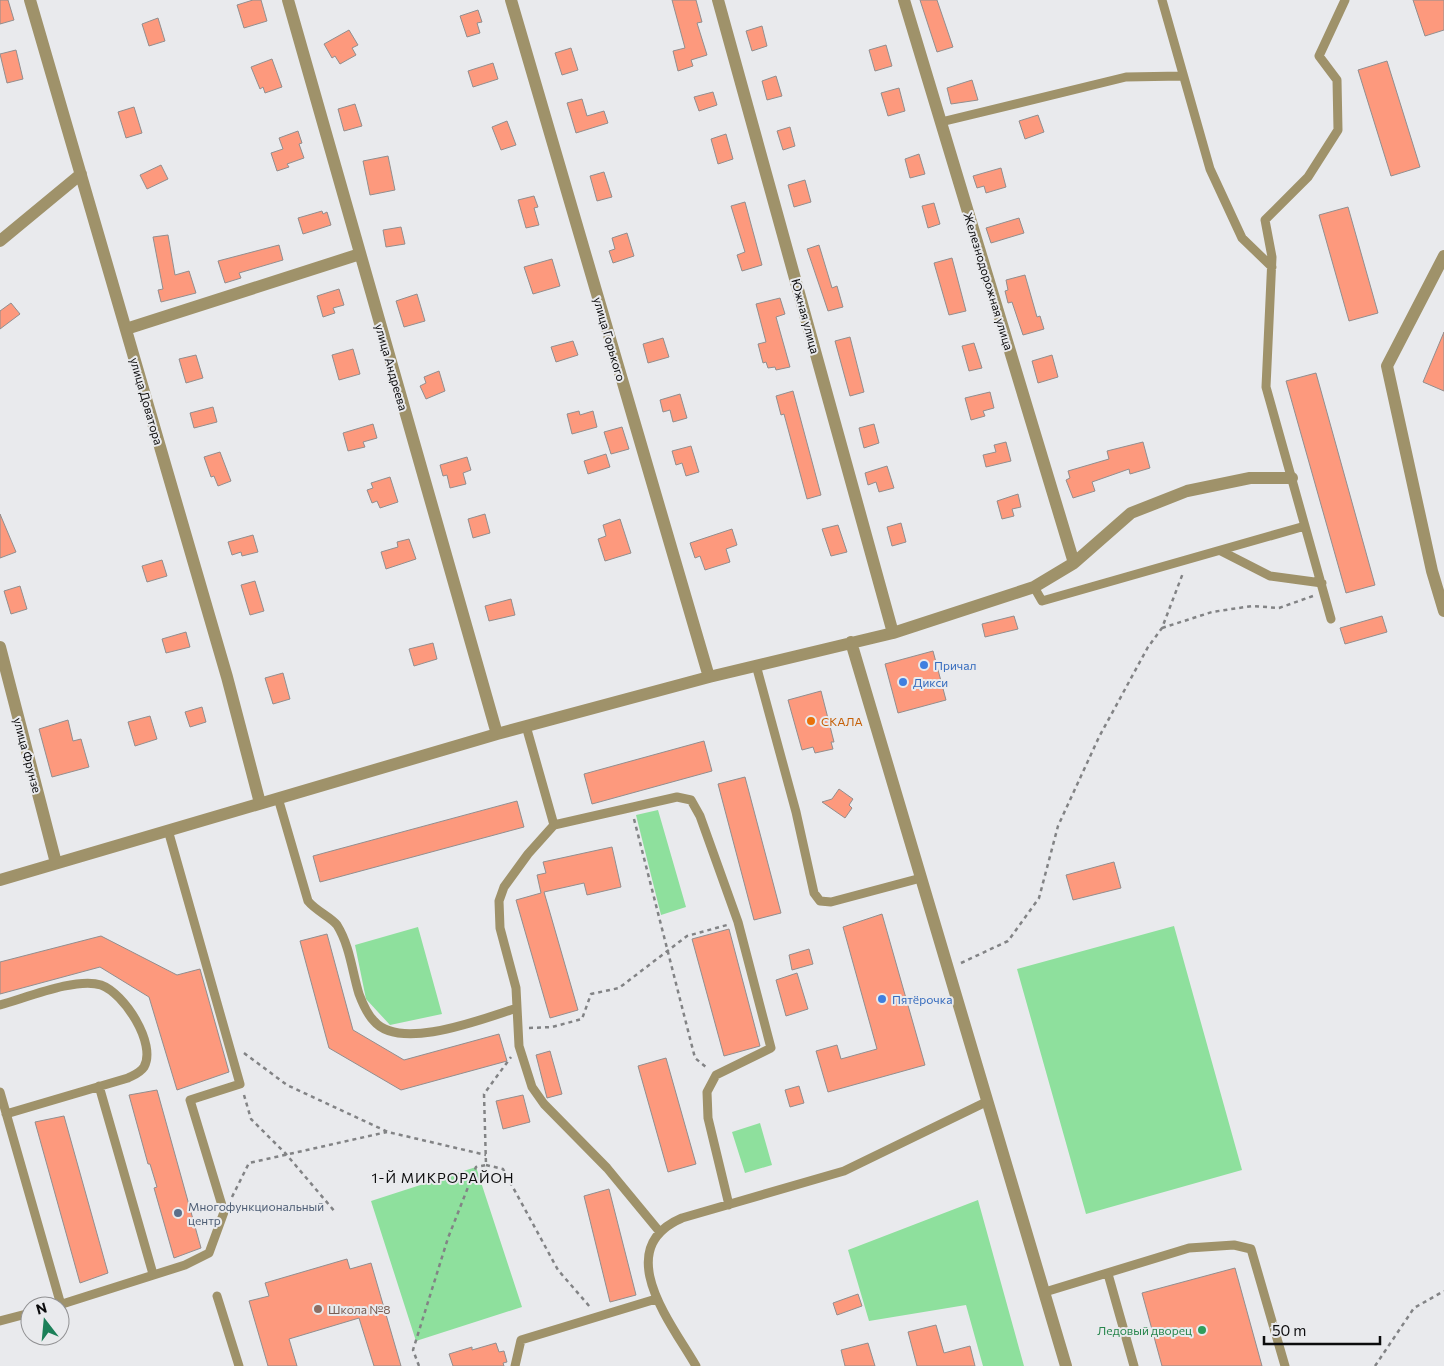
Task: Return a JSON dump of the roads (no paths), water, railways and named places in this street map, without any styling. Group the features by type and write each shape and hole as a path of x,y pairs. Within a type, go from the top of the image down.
{"street":[{"name":"улица Доватора","path":"30,0 224,667 260,804"},
{"name":"улица Андреева","path":"288,0 497,734"},
{"name":"улица Горького","path":"511,0 709,677"},
{"name":"Южная улица","path":"718,0 892,633"},
{"name":"Железнодорожная улица","path":"904,0 1074,563"},
{"path":"0,240 81,174"},
{"path":"126,329 360,254"},
{"path":"1444,256 1388,366 1432,571 1444,611"},
{"path":"0,880 497,734 709,677 892,633 1034,587 1074,563 1131,513 1155,503 1187,491 1250,478 1292,478"},
{"path":"851,642 1066,1366"},
{"name":"улица Фрунзе","path":"0,647 56,863"}],"lane":[{"path":"1162,0 1182,76 1210,169 1242,238 1272,267"},
{"path":"1332,618 1266,387 1272,257 1265,220 1308,177 1338,130 1337,80 1319,56 1345,0"},
{"path":"941,122 1126,77 1182,76"},
{"path":"1034,587 1042,601 1305,526"},
{"path":"1221,551 1270,576 1323,587"},
{"path":"756,666 796,812 814,893 820,901 831,902 921,878"},
{"path":"526,726 554,825"},
{"path":"659,1230 607,1168 544,1104 532,1087 519,1046 516,988 498,917 499,901 504,887 523,861 554,825 677,797 691,800 700,816 738,922 770,1048 716,1075 707,1092 708,1118 729,1205"},
{"path":"278,798 308,901 318,912 335,923 343,937 360,996 374,1022 390,1031 405,1034 432,1032 517,1008"},
{"path":"70,1301 185,1265 209,1253 224,1212 190,1100 240,1084 168,830"},
{"path":"0,1005 86,982 101,985 116,993 128,1007 138,1026 146,1057 144,1067 138,1074 6,1114"},
{"path":"99,1086 154,1274"},
{"path":"0,1092 56,1296"},
{"path":"696,1366 656,1299 648,1273 652,1244 659,1230 682,1218 844,1171 988,1101"},
{"path":"1045,1292 1189,1248 1234,1245 1251,1249 1285,1366"},
{"path":"1108,1274 1134,1366"},
{"path":"217,1296 239,1366"},
{"path":"515,1366 521,1340 656,1299"},
{"path":"0,1321 20,1316"}],"place":[{"name":"Причал","path":"924,665"},
{"name":"Дикси","path":"903,682"},
{"name":"СКАЛА","path":"811,721"},
{"name":"Пятёрочка","path":"882,999"},
{"name":"Многофункциональный центр","path":"178,1213"},
{"name":"Школа №8","path":"318,1309"},
{"name":"Ледовый дворец","path":"1202,1330"}],"district":[{"name":"1-Й МИКРОРАЙОН","path":"443,1177"}]}
